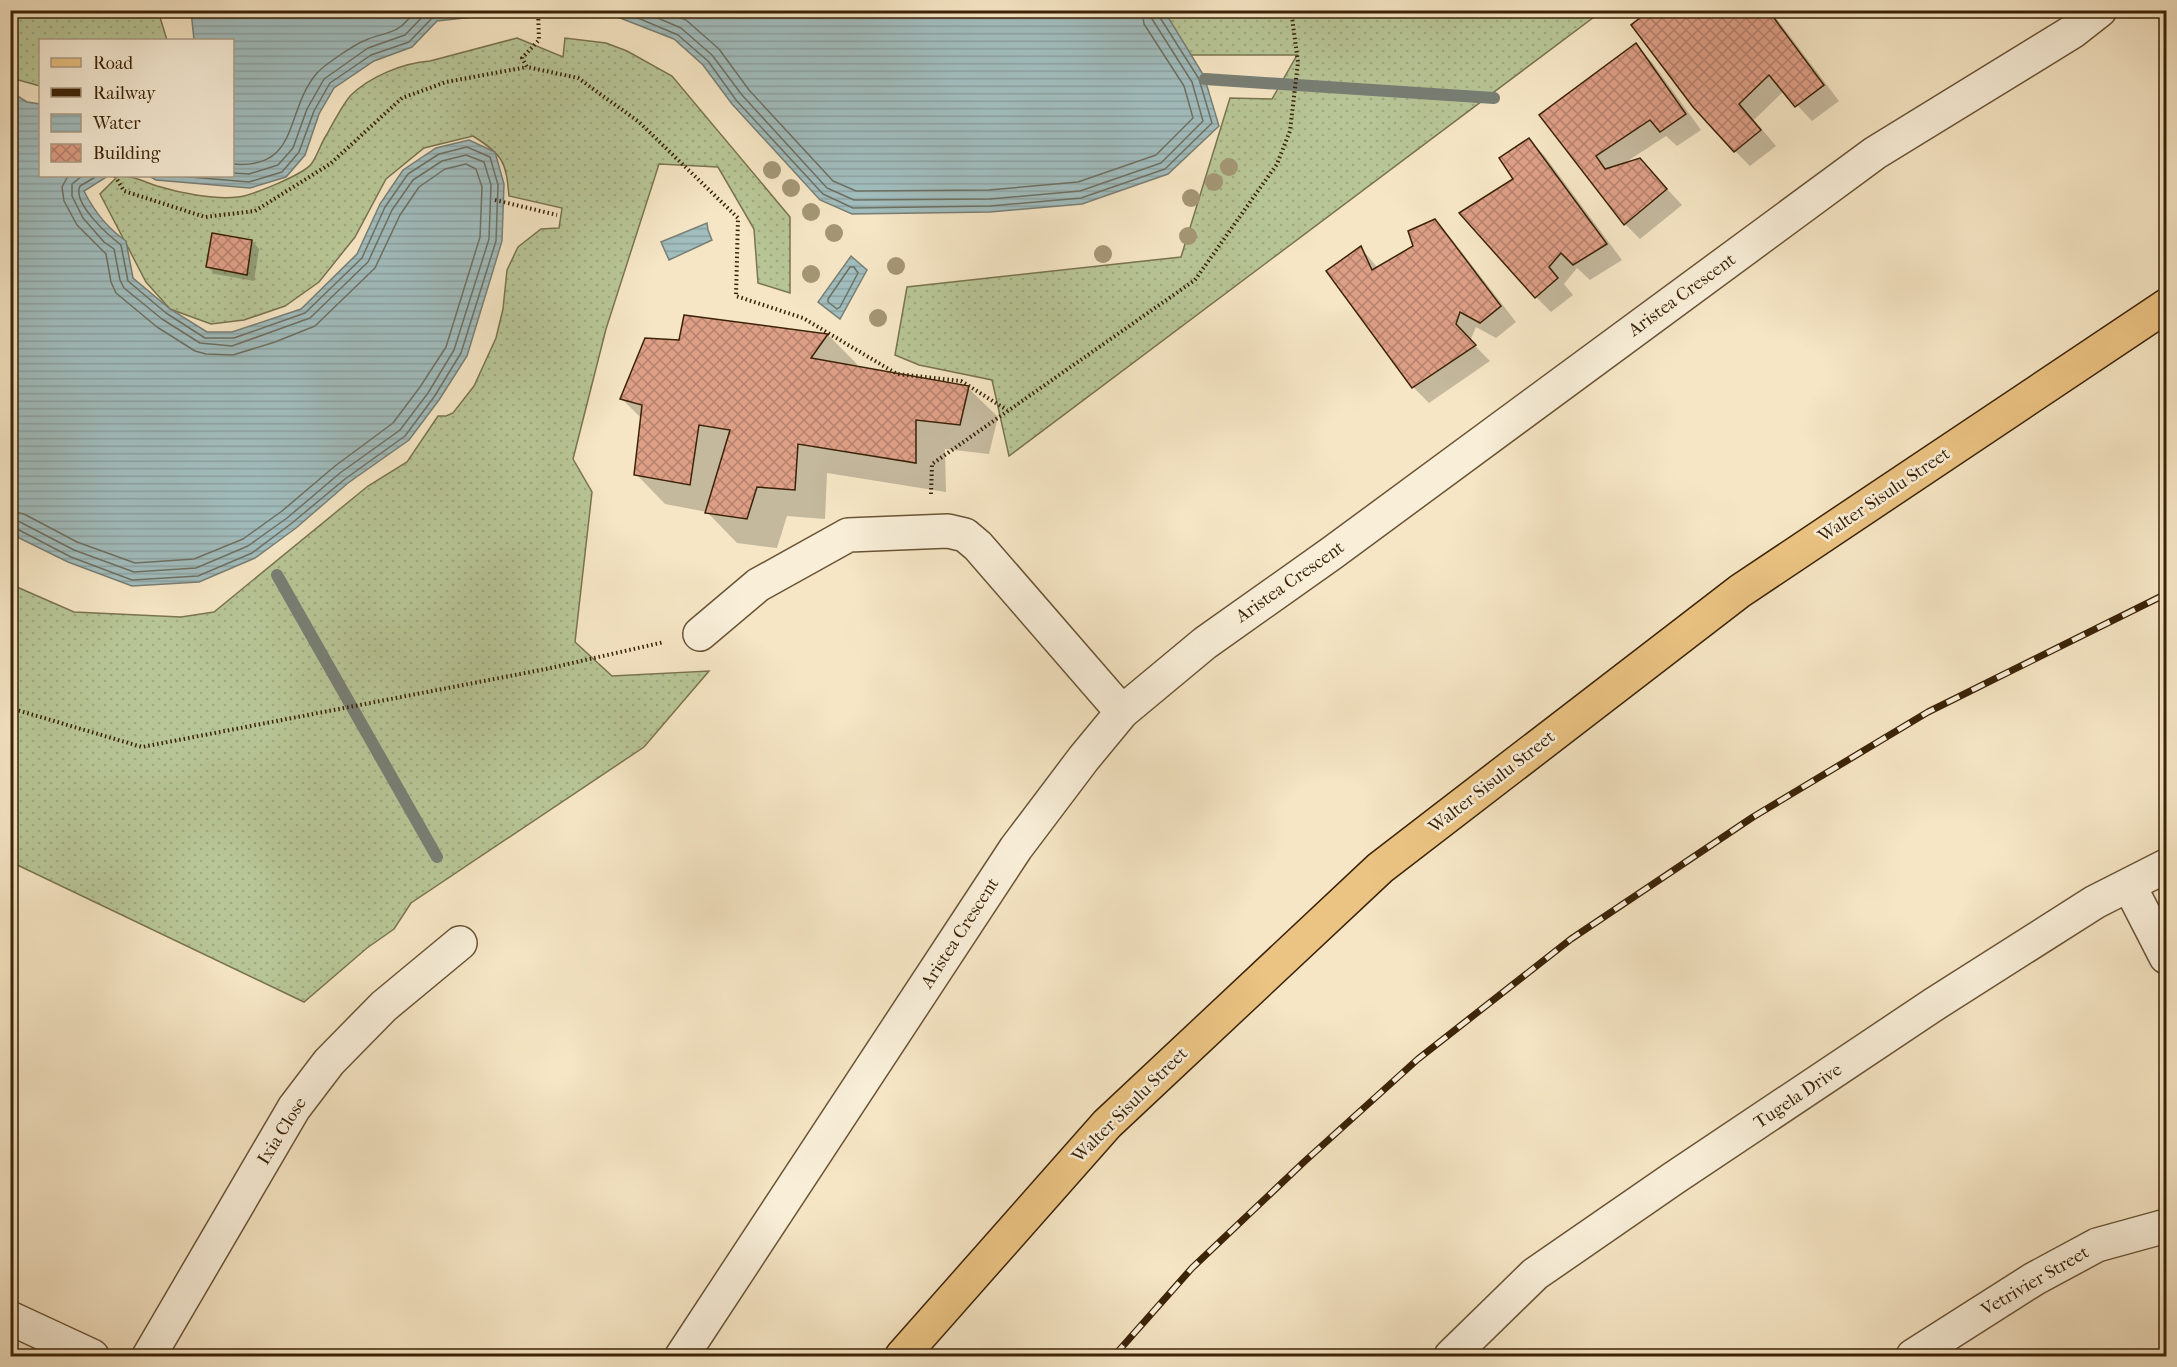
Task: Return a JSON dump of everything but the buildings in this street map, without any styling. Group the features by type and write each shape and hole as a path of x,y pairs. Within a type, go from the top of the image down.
{"main road":[{"name":"Walter Sisulu Street","path":"902,1356 1107,1124 1380,868 1740,591 2166,306"}],"street":[{"name":"Aristea Crescent","path":"682,1356 1016,848 1122,712 1205,643 1332,553 1875,153 2072,32 2100,10"},
{"path":"700,634 758,585 849,535 948,531 965,535 978,546 1122,712"},
{"name":"Tugela Drive","path":"1451,1356 1535,1274 1934,1005 2095,902 2166,866"},
{"path":"2129,885 2166,957"},
{"name":"Ixia Close","path":"149,1356 294,1108 329,1062 384,1006 460,943"},
{"name":"Vetrivier Street","path":"1913,1356 2034,1279 2097,1245 2166,1226"},
{"path":"10,1318 92,1356"}],"path":[{"path":"527,67 522,58 538,40 538,10"},
{"path":"932,464 1195,280 1277,164 1290,131 1299,62 1291,10"},
{"path":"116,177 124,191 205,217 255,211 330,164 402,98 446,82 527,67 578,78 639,122 738,218 736,296 803,318 897,374 961,381 1007,410"},
{"path":"495,200 557,215"},
{"path":"10,708 142,747 546,669 700,634"}],"green space":[{"path":"10,11 158,11 167,39 39,39 39,86 11,78"},
{"path":"1156,11 1602,11 1009,456 992,380 919,365 895,355 907,287 1181,257 1230,98 1272,99 1297,55 1191,55"},
{"path":"517,38 563,57 565,38 606,43 627,51 672,76 790,217 790,293 758,283 754,229 718,167 659,164 606,329 573,459 592,492 575,642 612,676 709,671 644,747 411,903 394,929 367,948 304,1002 11,862 10,584 74,612 181,617 214,612 368,486 407,462 438,416 453,413 474,386 496,338 503,309 507,270 518,247 541,229 559,228 562,208 509,196 501,160 491,148 473,136 424,148 386,179 355,237 319,282 285,306 244,320 211,324 170,309 146,282 100,194 117,177 134,178 166,189 208,197 238,197 266,188 300,173 312,163 345,103 359,88 378,76 398,68"}],"water":[{"path":"191,10 529,11 437,21 412,47 374,61 334,88 319,114 305,155 286,177 250,188 156,180 151,177 234,177 234,39 194,39"},
{"path":"602,11 1162,11 1204,76 1219,126 1168,174 1082,204 990,212 852,214 820,200 732,104 703,65 674,39"},
{"path":"11,92 27,102 39,104 39,177 106,177 84,191 102,219 126,241 133,278 170,309 207,332 232,332 301,309 357,254 380,204 403,170 436,148 469,140 495,152 504,184 502,241 467,356 439,400 409,440 348,483 296,528 255,558 199,582 132,586 68,562 11,534"},
{"path":"707,223 712,240 669,260 661,242"},
{"path":"851,256 867,270 840,319 818,302"}],"waterway":[{"path":"1205,79 1494,98"},
{"path":"277,575 437,857"}],"railway":[{"path":"1114,1356 1192,1268 1305,1161 1418,1059 1571,939 1753,817 1928,712 2166,594"}]}
